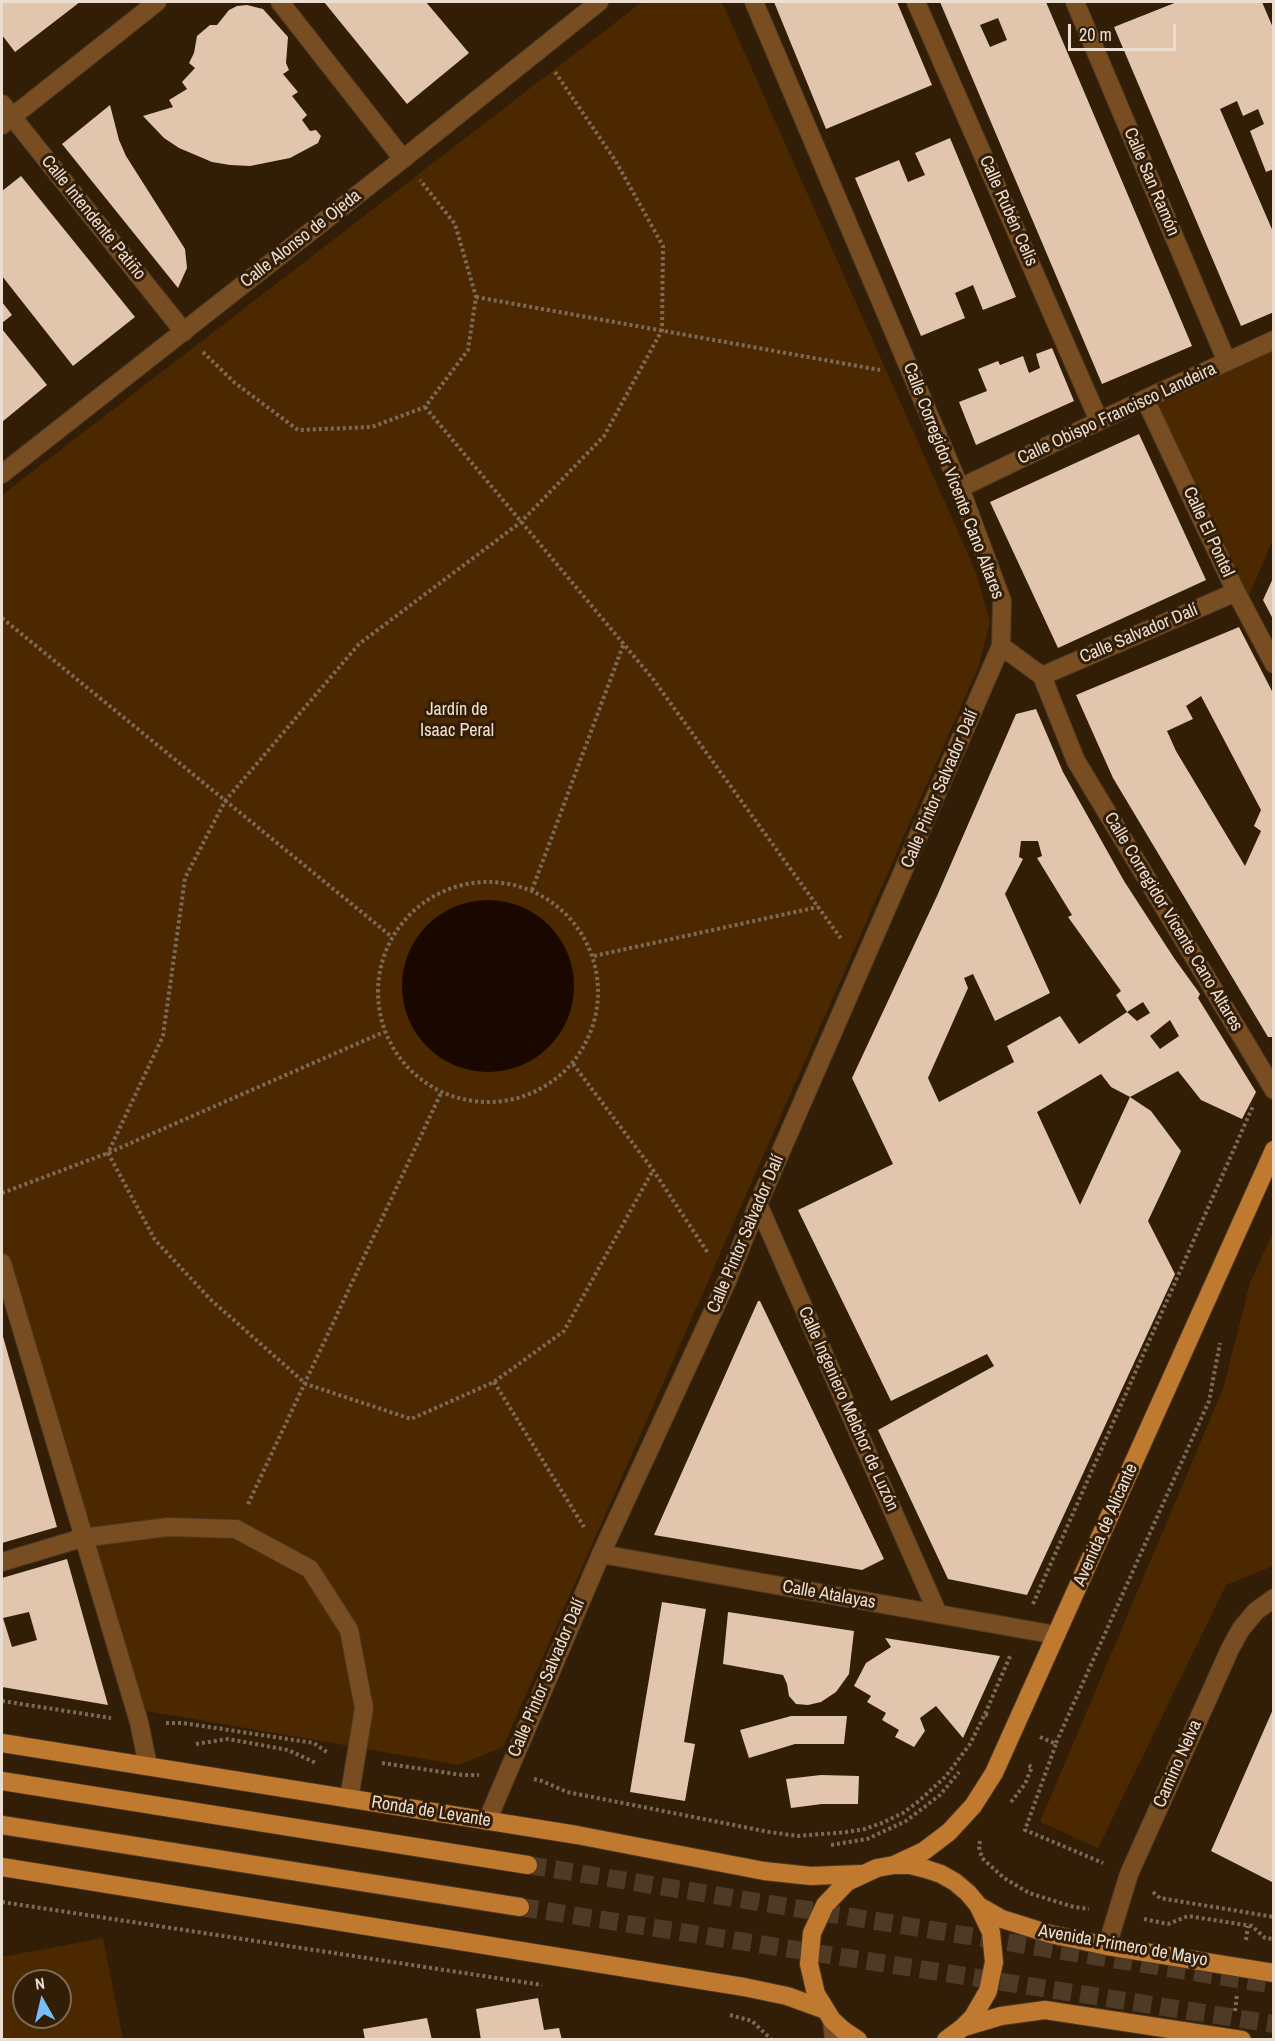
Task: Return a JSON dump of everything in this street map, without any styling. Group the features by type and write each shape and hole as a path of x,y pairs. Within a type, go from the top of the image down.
{"main road":[{"name":"Avenida de Alicante","path":"894,1865 924,1851 949,1832 973,1806 1003,1755 1274,1150"},
{"name":"Ronda de Levante","path":"2,1743 577,1835 764,1871 812,1876 861,1874"},
{"name":"Ronda de Levante","path":"2,1781 528,1865"},
{"path":"2,1825 520,1907"},
{"path":"858,2040 843,2030 828,2014 816,1994 808,1964 812,1933 825,1905 835,1892 861,1874 894,1865 910,1865 941,1874 968,1893 986,1918 993,1939 993,1977 982,2005 962,2028 946,2040"},
{"path":"2,1867 744,1987 787,1995 828,2014"},
{"name":"Avenida Primero de Mayo","path":"978,1905 1017,1925 1107,1946 1274,1973"},
{"path":"962,2028 1001,2016 1045,2010 1242,2040"}],"street":[{"path":"5,115 158,2"},
{"path":"280,2 403,159"},
{"name":"Calle Alonso de Ojeda","path":"2,474 599,2"},
{"name":"Calle Corregidor Vicente Cano Altares","path":"754,2 960,488 1002,601 1001,646"},
{"name":"Calle Rubén Celis","path":"916,2 1099,422"},
{"name":"Calle San Ramón","path":"1075,2 1227,362"},
{"name":"Calle Intendente Patiño","path":"5,115 184,332"},
{"name":"Calle Obispo Francisco Landeira","path":"960,488 1274,340"},
{"name":"Calle El Pontel","path":"1145,399 1236,592 1274,664"},
{"name":"Calle Salvador Dalí","path":"1042,676 1236,592"},
{"path":"1001,646 1042,676"},
{"name":"Calle Pintor Salvador Dalí","path":"487,1821 601,1554 726,1281 1001,646"},
{"name":"Calle Corregidor Vicente Cano Altares","path":"1042,676 1076,761 1270,1083"},
{"name":"Calle Ingeniero Melchor de Luzón","path":"758,1204 938,1614"},
{"path":"2,1263 82,1538 139,1722 148,1766"},
{"path":"2,1562 82,1538 168,1527 236,1529 310,1569 349,1630 364,1708 349,1799"},
{"name":"Calle Atalayas","path":"601,1554 1056,1635"},
{"name":"Camino Nelva","path":"1107,1946 1129,1874 1230,1649 1241,1629 1256,1611 1274,1598"},
{"path":"828,2014 834,2040"}],"path":[{"path":"108,1153 163,1036 185,878 225,801 359,644 521,522 604,436 662,330 663,246 615,160 539,49"},
{"path":"184,332 235,383 298,430 372,427 425,407 468,350 476,297 454,224 403,159"},
{"path":"476,297 912,375"},
{"path":"425,407 653,679 862,968"},
{"path":"2,618 392,937"},
{"path":"532,890 624,644"},
{"path":"501,882 532,890 559,906 580,929 594,956 600,994 593,1032 573,1064 545,1087 512,1101 476,1102 441,1093 417,1078 398,1057 384,1032 377,999 380,967 392,937 412,912 438,893 458,886 469,883 501,882"},
{"path":"594,956 818,907"},
{"path":"2,1193 108,1153 384,1032"},
{"path":"573,1064 653,1170 726,1281"},
{"path":"375,1761 462,1775 506,1774 542,1781 567,1792 798,1836 847,1833 882,1823 903,1813 919,1801 952,1768 970,1744 985,1714 1270,1083"},
{"path":"236,1529 441,1093"},
{"path":"108,1153 156,1240 210,1299 306,1384 411,1419 494,1382 564,1331 653,1170"},
{"path":"1221,1339 1209,1401 1056,1744 1025,1830 1129,1874 1160,1898 1274,1917"},
{"path":"494,1382 601,1554"},
{"path":"2,1701 139,1722 183,1723 314,1743 331,1755"},
{"path":"985,1714 1056,1744"},
{"path":"190,1745 228,1739 288,1750 332,1770 353,1773"},
{"path":"1003,1755 1032,1767 1024,1784 1005,1812"},
{"path":"824,1846 867,1839 906,1821 940,1795 965,1764"},
{"path":"981,1838 979,1847 982,1858 1004,1878 1029,1893 1074,1907 1168,1924 1188,1916 1252,1926 1265,1938 1274,1939"},
{"path":"2,1902 546,1986"},
{"path":"729,2015 752,2021 772,2040"}],"green space":[{"name":"Jardín de Isaac Peral","path":"642,2 722,2 976,572 990,622 978,668 503,1747 459,1765 124,1707 2,1291 2,495"},
{"path":"1273,340 1273,539 1244,608 1145,399"},
{"path":"1273,1232 1273,1566 1226,1585 1098,1848 1040,1822 1223,1389 1250,1283"},
{"path":"103,1938 123,2039 2,2039 2,1957"}],"shaded area":[{"path":"488,900 521,907 536,915 548,926 559,938 567,953 574,986 567,1019 559,1034 548,1046 536,1057 521,1065 488,1072 455,1065 440,1057 428,1046 417,1034 409,1019 402,986 409,953 417,938 428,926 440,915 455,907"}],"building":[{"path":"2,2 80,2 15,52 2,35"},
{"path":"324,2 426,2 469,53 407,104"},
{"path":"774,2 897,2 932,85 826,129"},
{"path":"940,2 1046,2 1192,346 1102,384","holes":["998,18 1007,40 990,47 980,25"]},
{"path":"1177,2 1262,2 1274,30 1274,169 1266,172 1250,131 1264,124 1258,109 1243,116 1237,101 1220,109 1274,234 1274,312 1241,326 1114,27"},
{"path":"247,5 263,9 288,37 286,63 289,70 283,74 298,92 292,96 307,115 302,120 310,131 316,130 321,136 318,143 290,158 250,166 212,162 179,148 164,138 143,116 173,107 169,100 187,89 182,82 195,68 189,63 194,53 197,36 210,25 217,25 229,10"},
{"path":"110,105 119,140 126,156 185,249 187,268 178,288 62,144"},
{"path":"950,138 1016,297 983,310 973,285 955,293 965,318 921,336 855,178 899,160 908,182 925,175 915,153"},
{"path":"21,176 135,317 73,366 2,276 2,191"},
{"path":"2,302 12,315 2,323"},
{"path":"2,329 47,385 2,422"},
{"path":"1052,348 1074,401 976,445 959,402 987,391 978,369 998,361 1000,365 1023,356 1029,373 1040,368 1036,354"},
{"path":"1139,434 1206,580 1058,648 990,502"},
{"path":"1274,576 1274,621 1263,600"},
{"path":"1239,627 1274,695 1274,1037 1268,1037 1113,778 1076,695","holes":["1201,696 1261,810 1254,826 1261,831 1245,866 1176,751 1167,731 1193,719 1186,706"]},
{"path":"1036,709 1063,772 1124,881 1200,994 1198,998 1256,1092 1242,1119 1201,1100 1178,1071 1130,1097 1151,1111 1181,1151 1148,1221 1175,1274 1027,1595 948,1579 878,1430 994,1366 987,1354 891,1401 798,1210 893,1164 852,1078 937,896 1016,714","holes":["1021,841 1038,841 1042,856 1037,858 1072,915 1068,917 1121,991 1116,995 1127,1012 1079,1044 1060,1016 1007,1046 1014,1062 939,1102 928,1078 968,988 964,978 973,974 995,1021 1050,993 1005,894 1023,859 1019,857","1143,1002 1150,1013 1137,1021 1127,1012","1170,1020 1179,1036 1160,1049 1150,1036","1101,1074 1111,1087 1130,1097 1080,1205 1037,1112"]},
{"path":"758,1301 884,1559 862,1570 654,1535"},
{"path":"2,1333 57,1527 2,1543"},
{"path":"67,1559 108,1705 2,1687 2,1578","holes":["29,1612 37,1640 12,1647 3,1618"]},
{"path":"662,1602 706,1609 684,1742 695,1744 685,1801 630,1792"},
{"path":"728,1612 854,1631 849,1674 836,1692 821,1702 808,1705 796,1704 789,1696 783,1675 723,1664"},
{"path":"885,1638 1000,1656 963,1738 936,1706 920,1718 925,1731 914,1747 895,1737 899,1730 882,1720 886,1713 867,1702 871,1696 854,1686 866,1663 891,1647"},
{"path":"1274,1707 1274,1883 1211,1851"},
{"path":"791,1716 847,1716 844,1744 795,1744 749,1758 740,1730"},
{"path":"821,1775 859,1776 858,1804 822,1804 791,1808 786,1779"},
{"path":"538,1998 544,2030 559,2028 562,2040 481,2040 476,2009"},
{"path":"427,2018 432,2040 365,2040 363,2029"}],"tunnel":[{"path":"528,1865 1274,1985"},
{"path":"520,1907 1274,2024"}]}
